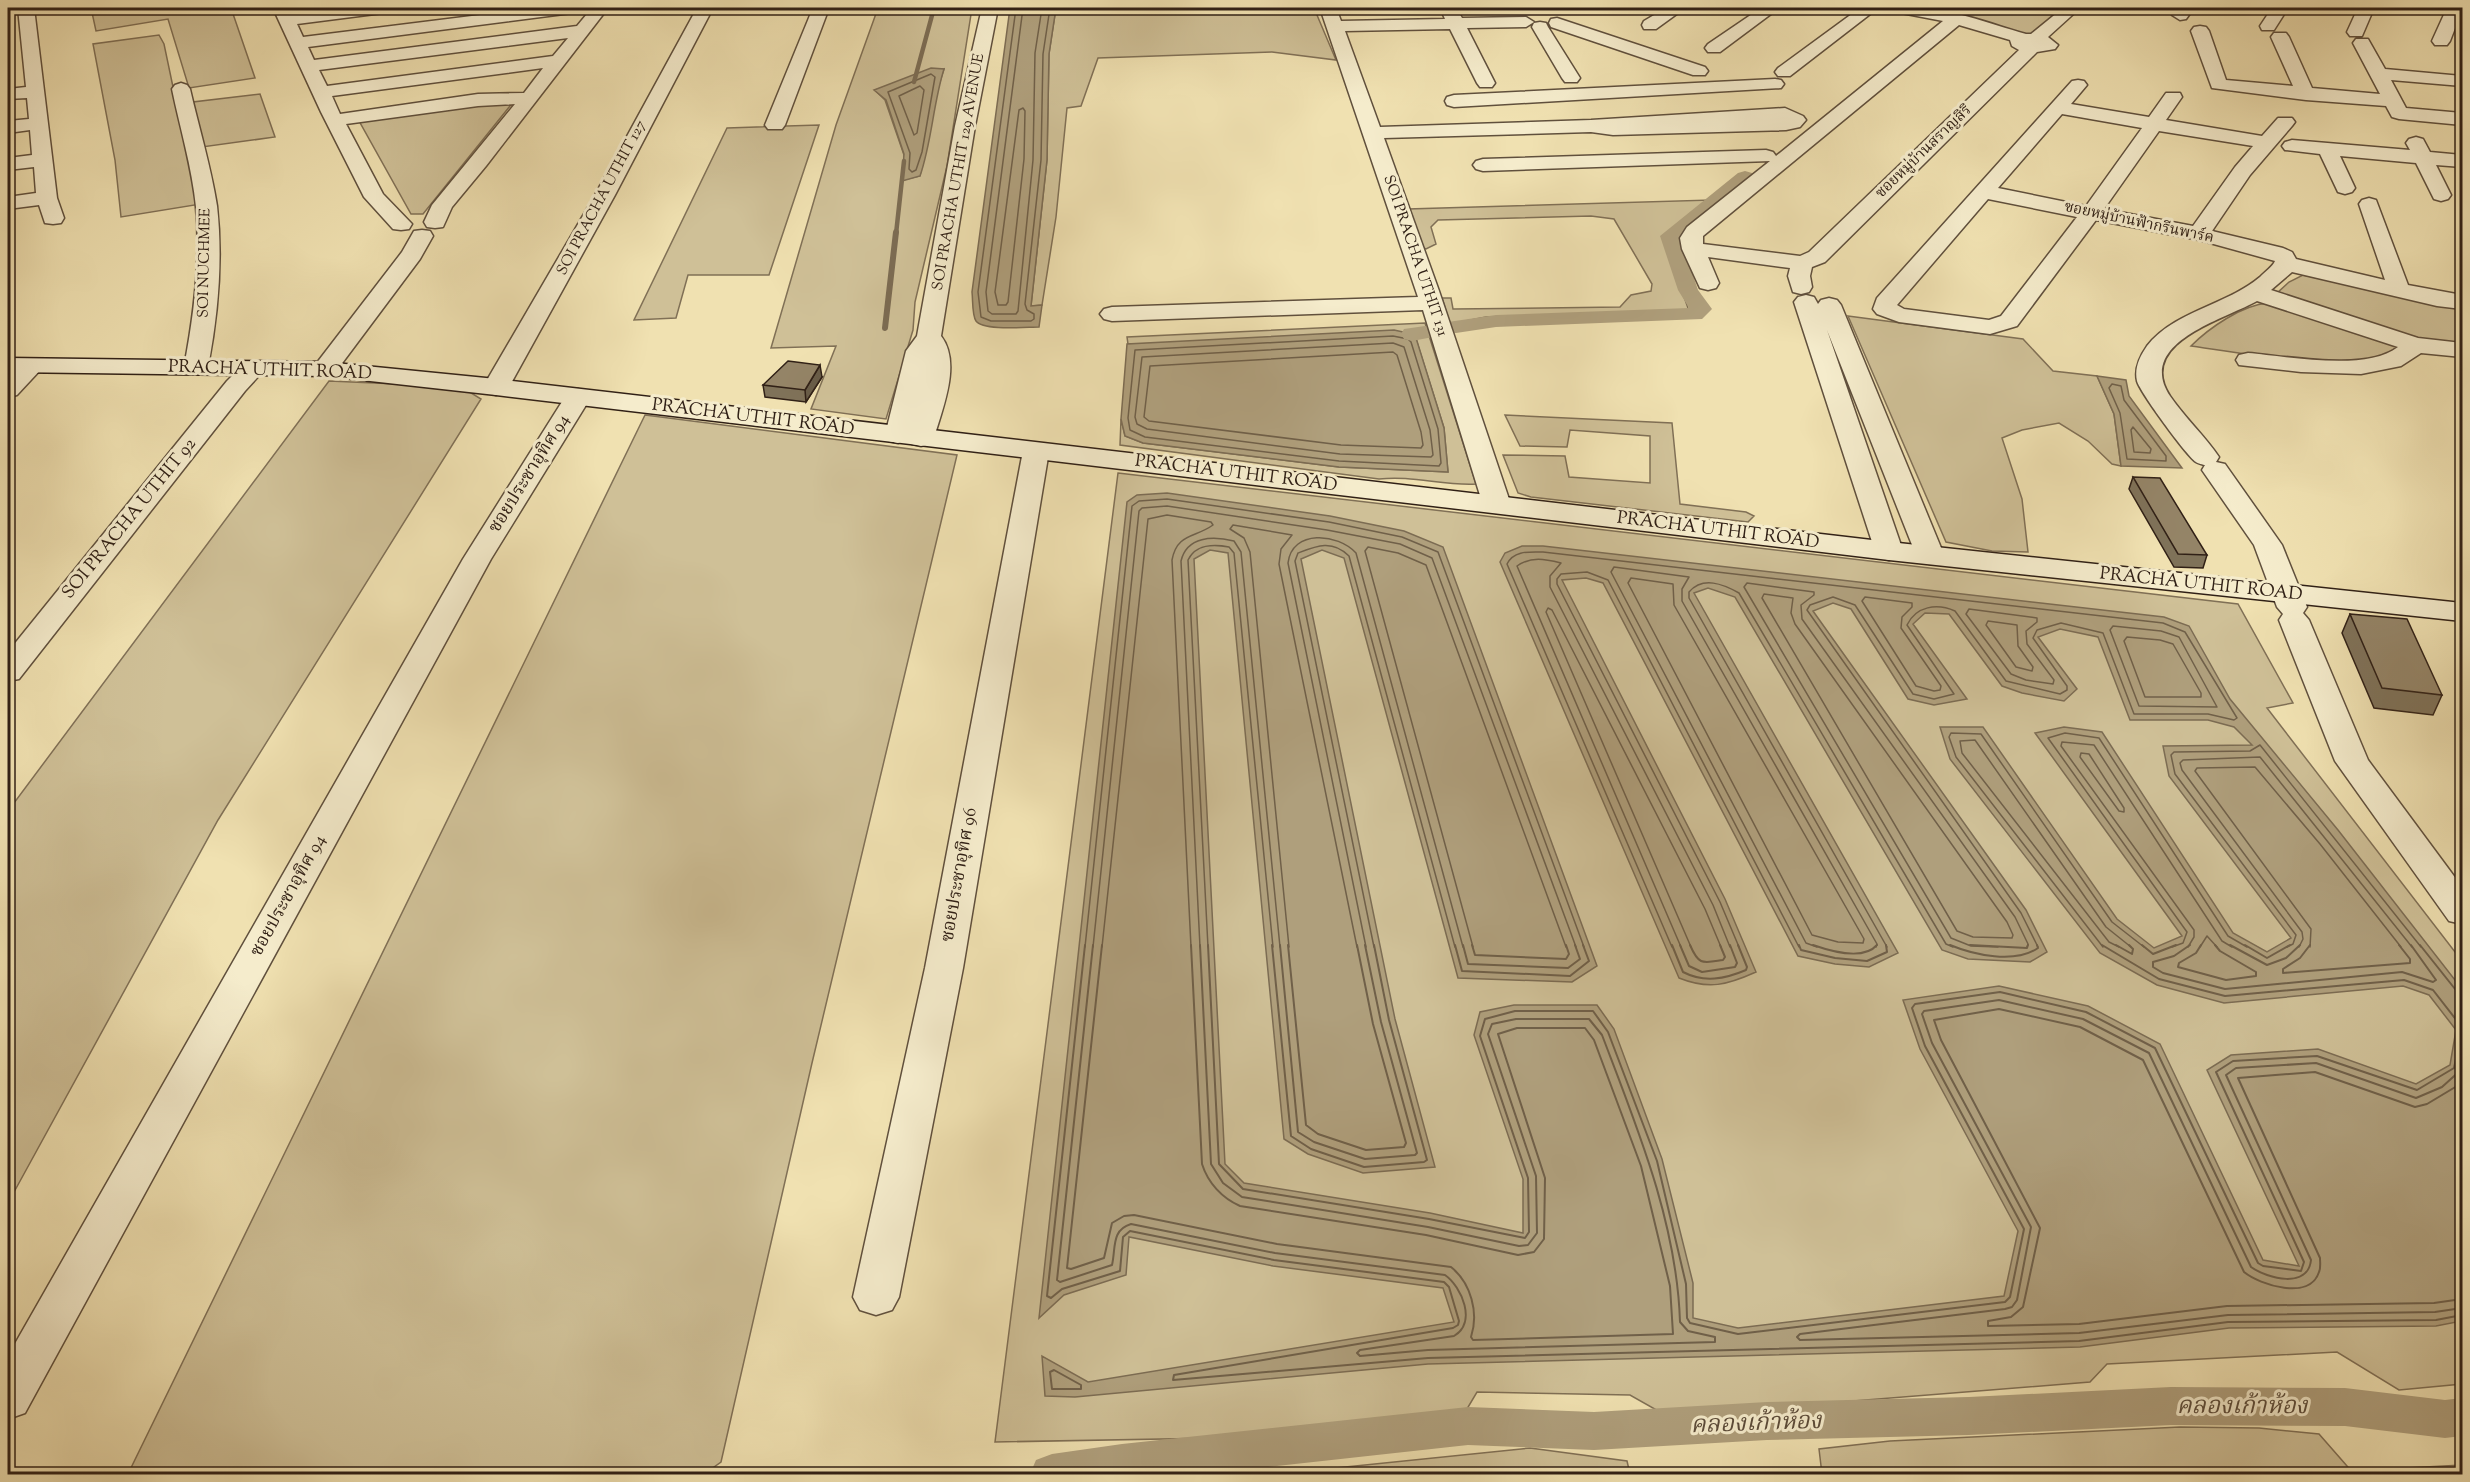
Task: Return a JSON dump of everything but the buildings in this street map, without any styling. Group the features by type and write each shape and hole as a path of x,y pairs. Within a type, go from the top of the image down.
{"street":[{"path":"383,8 283,14 374,197 391,241"},
{"path":"298,43 572,8"},
{"path":"313,369 412,254 442,205 600,8"},
{"name":"SOI PRACHA UTHIT 127","path":"496,387 605,195 705,8"},
{"path":"775,125 821,8"},
{"name":"SOI PRACHA UTHIT 129 AVENUE","path":"910,436 933,394 939,353 938,346 929,337 965,126 990,8"},
{"path":"1650,26 1677,8"},
{"path":"1714,48 1771,8"},
{"path":"1454,101 1634,91 1779,78 1870,8"},
{"path":"1902,8 1956,19 2030,42"},
{"name":"ซอยหมู่บ้านสราญสิริ","path":"1816,265 2030,42 2068,8"},
{"path":"2280,8 2274,32 2306,94"},
{"path":"2366,8 2359,38 2398,107 2441,195"},
{"path":"2434,8 2457,10 2444,46 2463,79"},
{"path":"8,203 50,208 36,91 23,57 20,10"},
{"path":"1452,15 1486,83"},
{"path":"1332,17 1452,15 1537,20 1699,70"},
{"name":"SOI PRACHA UTHIT 131","path":"1332,17 1432,303 1497,505"},
{"path":"1708,283 1693,249 1691,238 1695,232 1956,19"},
{"path":"1537,20 1571,78"},
{"path":"310,66 580,31"},
{"path":"2200,31 2218,84 2234,88 2306,94 2398,107 2463,119"},
{"path":"321,92 557,61"},
{"path":"2379,74 2463,79"},
{"path":"2078,85 1885,303 1885,309 1899,315 1989,327 2003,324 2013,318 2174,97"},
{"name":"SOI NUCHMEE","path":"182,90 207,216 205,321 196,367"},
{"path":"8,94 36,91"},
{"path":"1634,91 1698,158"},
{"path":"335,120 478,100 530,98"},
{"path":"2059,108 2267,142"},
{"path":"1374,133 1591,126 1613,129 1668,124 1782,114 1796,120 1786,124 1668,124"},
{"path":"2199,234 2237,177 2285,122"},
{"path":"8,127 39,123"},
{"path":"1564,127 1582,161"},
{"path":"2292,146 2463,161"},
{"path":"2327,149 2345,188"},
{"path":"1483,165 1766,156"},
{"path":"8,164 43,160"},
{"name":"ซอยหมู่บ้านฟ้ากรีนพาร์ค","path":"1984,192 2199,234 2275,253 2287,259 2288,264 2397,290 2463,302"},
{"path":"2369,204 2397,281 2397,290"},
{"path":"313,369 391,241 429,229"},
{"path":"1693,249 1816,265"},
{"path":"2288,264 2254,292 2204,316 2170,337 2163,343 2149,364 2149,380 2158,397 2210,463 2268,545 2352,761 2463,912"},
{"path":"1816,265 1799,276 1812,298 1930,555"},
{"path":"2254,292 2415,345 2463,350"},
{"path":"1812,298 1889,551"},
{"path":"1112,314 1432,303"},
{"path":"2248,360 2358,366 2391,362 2405,355 2415,345"},
{"path":"8,390 20,365"},
{"name":"PRACHA UTHIT ROAD","path":"20,365 313,369 496,387 1930,555 2291,607 2463,612"},
{"name":"SOI PRACHA UTHIT 92","path":"8,672 236,386 254,368"},
{"name":"ซอยประชาอุทิศ 94","path":"8,1399 477,559 578,397"},
{"name":"ซอยประชาอุทิศ 96","path":"876,1297 944,968 1036,451"}],"shaded area":[{"path":"91,8 231,8 255,78 189,88 168,19 96,31"},
{"path":"878,8 972,8 947,166 915,302 913,330 886,419 811,409 836,346 771,348 836,125","holes":["944,69 920,176 903,180 904,155 885,100 875,90"]},
{"path":"1056,8 1314,8 1336,60 1272,52 1098,58 1081,106 1067,108 1056,217 1042,305 1031,306 1047,160 1049,54"},
{"path":"1915,8 2049,8 2062,10 2030,35"},
{"path":"159,35 164,44 186,149 201,204 121,217 115,160 93,44"},
{"path":"260,94 275,137 202,147 193,102"},
{"path":"514,101 423,214 411,214 358,119"},
{"path":"819,125 769,275 688,275 676,318 634,320 727,128"},
{"path":"1711,200 1665,234 1669,254 1689,311 1486,317 1450,324 1442,298 1451,298 1453,309 1620,307 1631,295 1651,291 1652,284 1614,219 1591,216 1438,220 1431,227 1436,244 1426,249 1417,245 1408,209"},
{"path":"2303,275 2462,308 2462,344 2405,337 2276,294 2289,282"},
{"path":"2268,303 2392,343 2397,348 2394,353 2371,359 2320,362 2191,346 2226,318 2248,308"},
{"path":"1848,316 2023,339 2053,371 2097,376 2114,414 2121,466 2112,464 2088,441 2059,423 2022,430 2002,438 2022,499 2028,552 1992,551 1946,542"},
{"path":"1425,323 1476,484 1452,484 1404,478 1379,479 1120,445 1121,419 1125,436 1143,443 1339,467 1448,472 1444,428 1416,339 1128,344 1127,337"},
{"path":"329,381 397,384 468,391 481,399 218,820 8,1203 8,811"},
{"path":"645,415 957,455 812,1063 721,1462 704,1474 128,1474"},
{"path":"1505,415 1672,423 1680,504 1746,512 1754,516 1748,522 1531,497 1518,493 1503,455 1565,456 1569,477 1650,483 1650,436 1570,430 1567,447 1520,446"},
{"path":"1118,473 2238,604 2293,703 2267,708 2462,961 2462,1384 2399,1390 2337,1352 2107,1364 2090,1382 1667,1416 1630,1395 1477,1392 1464,1414 1219,1438 995,1442"},
{"path":"2180,1427 2259,1428 2319,1434 2354,1474 1822,1474 1819,1449 1890,1441"},
{"path":"1530,1448 1627,1461 1630,1474 1277,1474"}],"water":[{"path":"1010,8 1056,8 1049,54 1047,160 1031,306 1042,305 1039,327 1005,328 980,324 976,321 973,308 972,292"},
{"path":"931,68 944,69 924,163 920,176 902,181 904,154 886,100 874,90"},
{"path":"1394,330 1412,334 1416,338 1444,428 1448,472 1339,467 1143,443 1125,436 1121,419 1127,344"},
{"path":"2097,376 2126,380 2129,396 2182,468 2121,466 2114,414"},
{"path":"1167,493 1330,516 1404,531 1443,547 1597,966 1572,982 1458,978 1344,558 1322,550 1301,559 1395,1019 1435,1167 1363,1173 1308,1154 1284,1139 1228,553 1210,550 1194,559 1225,1164 1244,1183 1430,1213 1523,1233 1523,1179 1474,1035 1480,1012 1514,1005 1597,1005 1614,1029 1662,1159 1693,1283 1693,1318 1738,1328 2004,1296 2018,1231 1920,1049 1903,1000 1999,986 2088,1006 2160,1044 2263,1260 2299,1266 2207,1070 2231,1055 2318,1049 2416,1084 2450,1065 2456,1030 2429,995 2403,986 2224,1003 2157,985 2100,953 1950,759 1940,727 1983,727 2117,919 2154,948 2182,936 2035,733 2064,727 2102,732 2233,933 2267,952 2291,938 2169,776 2163,746 2252,745 2234,727 2208,720 2130,720 2098,637 2060,629 2038,637 2077,689 2064,701 2022,693 2002,686 1949,614 1925,613 1913,624 1967,699 1934,705 1908,699 1851,609 1833,603 1813,611 2026,910 2047,952 2030,962 1968,959 1942,950 1735,597 1708,588 1694,593 1898,953 1869,967 1835,964 1798,956 1603,583 1586,578 1562,580 1725,899 1756,972 1727,983 1709,985 1679,978 1500,562 1505,553 1522,546 1543,546 2164,617 2189,626 2230,699 2338,830 2462,989 2462,1321 2436,1326 2229,1328 2080,1347 1428,1364 1075,1397 1045,1396 1042,1356 1088,1382 1454,1322 1443,1288 1273,1266 1129,1237 1126,1275 1064,1295 1039,1318 1127,502 1137,495"},
{"path":"2462,1465 2462,1474 2354,1474 2351,1471"}],"waterway":[{"path":"914,82 934,8"},
{"path":"896,234 904,161"},
{"path":"1456,327 1496,321 1694,314 1701,309 1688,290 1670,236 1745,177"},
{"path":"885,328 896,232"},
{"path":"1412,334 1425,332"},
{"name":"คลองเก้าห้อง","path":"1052,1474 1122,1464 1468,1426 1594,1431 1767,1421 1969,1416 2171,1406 2345,1407 2445,1419 2462,1417"}]}
